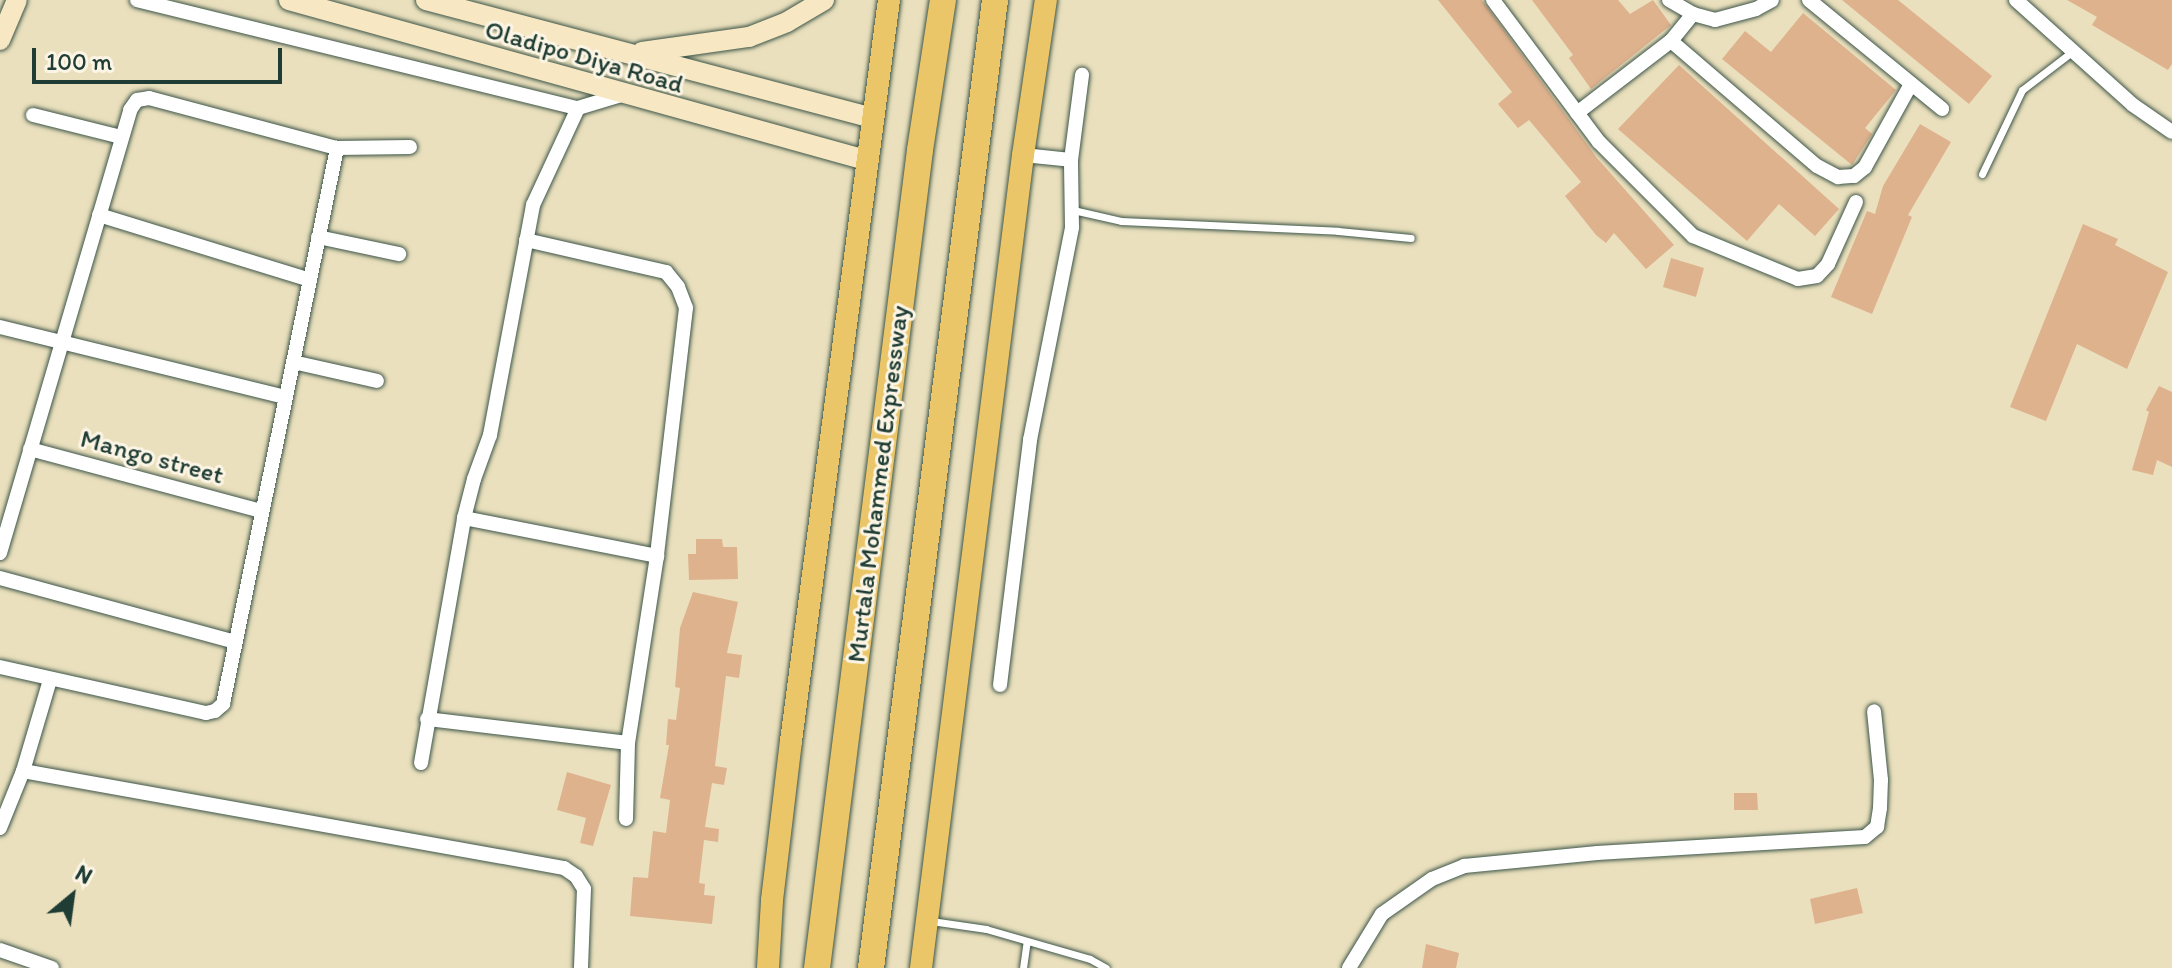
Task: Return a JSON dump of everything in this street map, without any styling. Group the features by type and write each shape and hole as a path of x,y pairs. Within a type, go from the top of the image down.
{"highway":[{"name":"Murtala Mohammed Expressway","path":"817,968 920,150 943,0"},
{"name":"Murtala Mohammed Expressway","path":"871,968 995,0"}],"main road":[{"path":"0,40 17,0"},
{"name":"Oladipo Diya Road","path":"289,0 621,95 866,160"},
{"name":"Oladipo Diya Road","path":"426,0 872,118"},
{"path":"628,53 749,37 787,22 824,0"},
{"path":"768,968 789,755 889,0"},
{"path":"921,968 1023,155 1046,0"}],"street":[{"path":"137,0 578,108 621,95"},
{"path":"1493,0 1577,113 1624,168 1693,236 1798,279 1817,276 1828,264 1856,202"},
{"path":"1669,0 1693,14 1715,20 1756,9 1772,0"},
{"path":"1809,0 1942,109"},
{"path":"2016,0 2133,105 2171,127"},
{"path":"1577,113 1671,41 1693,14"},
{"path":"1671,41 1817,166 1838,177 1854,176 1865,167 1911,84"},
{"path":"1000,685 1030,440 1073,210 1071,160 1082,75"},
{"path":"0,553 4,523 30,449 121,137 130,110 137,100 149,98 337,148 410,147"},
{"path":"421,763 464,518 490,435 533,205 578,108"},
{"path":"33,115 121,137"},
{"path":"0,667 206,713 215,711 223,704 337,148"},
{"path":"1023,155 1071,160"},
{"path":"99,215 310,280"},
{"path":"318,237 399,254"},
{"path":"526,240 666,272 678,287 686,308 657,556 628,743 626,819"},
{"path":"0,327 285,397"},
{"path":"293,362 377,381"},
{"name":"Mango street","path":"30,449 262,511"},
{"path":"464,518 657,556"},
{"path":"0,578 235,642"},
{"path":"0,828 23,771 50,680"},
{"path":"1349,968 1382,914 1432,879 1464,866 1583,854 1865,837 1877,827 1880,808 1881,780 1874,711"},
{"path":"427,719 628,743"},
{"path":"23,771 564,868 576,876 584,889 581,968"},
{"path":"0,950 52,968"}],"lane":[{"path":"1982,174 2022,90 2073,51"},
{"path":"1073,210 1121,221 1338,231 1411,238"},
{"path":"927,921 986,929 1090,959 1106,968"},
{"path":"1023,968 1027,941"}],"building":[{"path":"1438,0 1482,0 1597,158 1674,245 1646,269 1614,233 1606,243 1596,235 1565,196 1581,182 1529,120 1518,128 1498,104 1512,92"},
{"path":"1532,0 1618,0 1630,14 1653,0 1671,25 1591,89 1569,58 1573,55"},
{"path":"1842,0 1898,0 1992,76 1969,104"},
{"path":"2067,0 2172,0 2172,64 2168,70 2092,25 2097,17"},
{"path":"1803,13 1896,90 1865,128 1872,134 1852,165 1722,59 1745,31 1771,52"},
{"path":"1679,65 1839,209 1815,236 1779,204 1747,241 1618,129"},
{"path":"1920,124 1951,142 1908,215 1912,217 1872,314 1831,297 1867,211 1875,214 1883,186"},
{"path":"2083,224 2118,239 2115,245 2168,272 2127,369 2077,344 2046,421 2010,407"},
{"path":"1671,258 1704,268 1696,297 1663,287"},
{"path":"2159,386 2172,392 2172,467 2157,460 2153,475 2132,470 2149,412 2146,410"},
{"path":"696,539 722,539 723,547 737,547 738,579 689,580 688,554 696,554"},
{"path":"693,592 738,602 727,653 742,655 739,678 726,676 715,766 727,768 724,785 712,783 705,827 719,829 718,842 704,840 699,883 705,884 704,895 715,896 712,924 630,916 633,877 648,878 653,831 666,833 670,800 660,798 669,745 666,745 668,719 676,720 680,688 675,687 680,628"},
{"path":"567,772 611,785 593,846 580,843 586,818 557,810"},
{"path":"1734,793 1757,793 1758,810 1734,810"},
{"path":"1857,888 1863,913 1815,924 1810,899"},
{"path":"1426,944 1459,953 1456,968 1422,968"}]}
